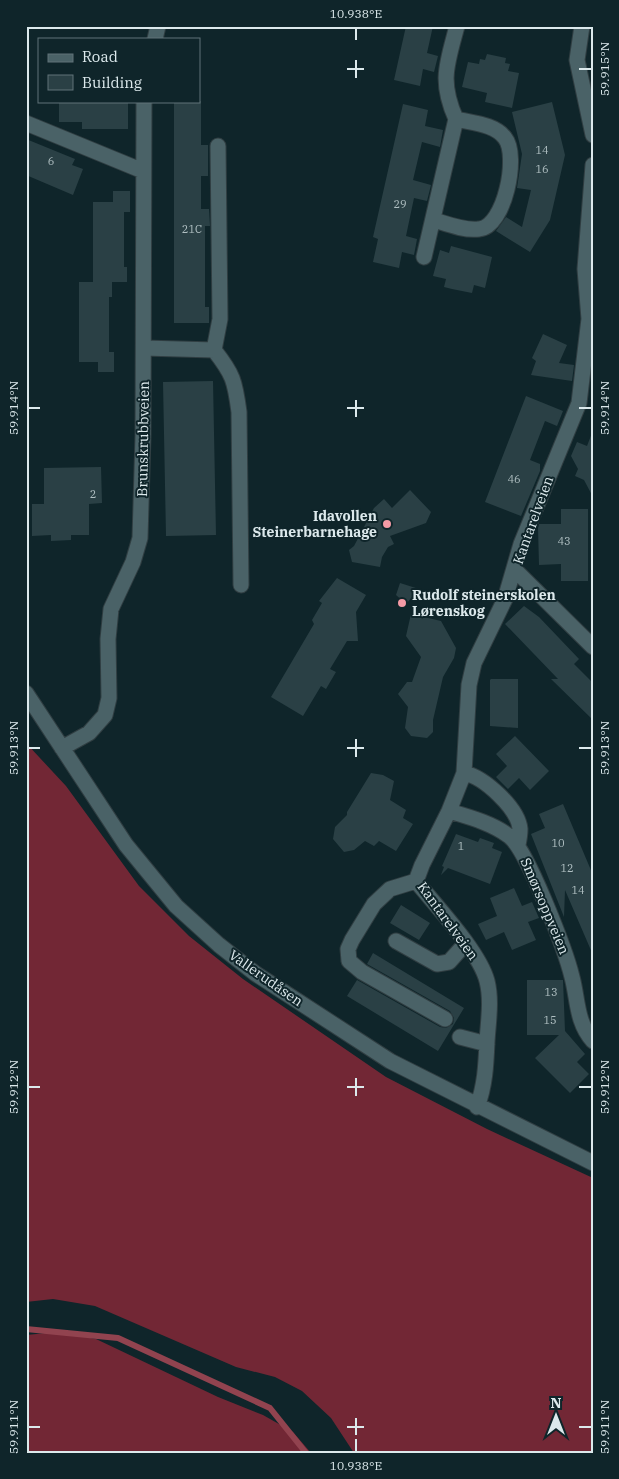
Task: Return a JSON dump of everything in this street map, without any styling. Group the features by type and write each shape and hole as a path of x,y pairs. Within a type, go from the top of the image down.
{"street":[{"path":"424,257 456,118 448,101 445,82 458,26"},
{"path":"582,26 577,60 593,135"},
{"name":"Brunskrubbveien","path":"62,748 96,727 108,707 110,609 137,551 141,525 144,348 144,102"},
{"path":"434,220 453,226 480,230 489,226 497,217 503,203 511,165 506,138 495,129 456,118"},
{"path":"26,123 143,171"},
{"path":"218,146 220,319 214,350 230,371 235,384 239,412 241,585"},
{"name":"Kantarelveien","path":"477,1107 485,1077 489,1006 487,982 478,961 466,943 416,880 428,851 449,811 464,773 469,685 474,663 505,599 515,570 521,544 586,406 591,319 585,269 593,165"},
{"path":"144,348 214,350"},
{"path":"515,570 593,647"},
{"name":"Vallerudåsen","path":"26,692 126,845 176,906 197,926 256,974 390,1061 477,1107 593,1164"},
{"path":"464,773 482,780 498,795 512,813 520,828 518,845"},
{"name":"Smørsoppveien","path":"449,811 497,829 510,836 518,845 531,870 569,964 575,988 577,1008 582,1024 593,1041"},
{"path":"416,880 390,889 374,904 348,949 349,961 362,972 445,1019"},
{"path":"396,941 437,964 448,962 466,943"},
{"path":"460,1037 487,1044"}],"shaded area":[{"path":"26,743 66,786 139,886 189,936 243,979 386,1077 487,1129 593,1178 593,1453 354,1453 331,1418 302,1391 275,1377 236,1367 95,1306 53,1299 26,1302"},
{"path":"57,1332 96,1339 218,1397 263,1415 293,1432 311,1453 26,1453 26,1335"}],"building":[{"path":"406,26 433,26 427,53 438,56 434,72 423,69 420,86 394,80"},
{"path":"487,54 506,58 505,63 510,64 508,71 519,73 512,108 485,102 487,93 462,87 468,62 479,64 480,59 485,60"},
{"path":"201,101 201,145 208,145 208,176 201,176 201,209 209,209 210,226 205,226 205,307 209,307 209,323 174,323 174,102"},
{"path":"59,102 128,102 128,129 82,129 82,122 59,122"},
{"path":"552,102 565,155 550,220 530,252 496,231 506,217 522,227 531,190 517,188 522,154 512,112"},
{"path":"403,104 428,110 425,126 443,130 440,147 422,142 413,180 431,185 427,201 414,198 406,236 417,239 414,255 402,252 399,268 373,262 378,239 373,237"},
{"path":"26,139 75,159 72,165 83,169 73,195 26,175"},
{"path":"113,191 130,191 130,212 124,212 124,267 127,267 127,282 112,282 112,297 109,297 109,352 114,352 114,372 98,372 98,362 79,362 79,282 93,282 93,202 113,202"},
{"path":"451,246 492,257 485,288 474,285 472,293 452,289 444,287 446,279 433,276 440,250 449,253"},
{"path":"543,334 567,345 559,363 574,365 572,381 531,375 536,361 532,358"},
{"path":"213,381 216,535 166,536 163,382"},
{"path":"526,396 563,411 557,426 545,421 530,460 540,464 540,471 521,516 485,502"},
{"path":"592,433 593,497 584,480 575,476 578,469 571,456 577,442 587,446"},
{"path":"101,467 102,503 89,504 89,535 71,535 71,540 51,541 51,535 32,536 32,504 44,504 44,468"},
{"path":"410,490 431,512 426,523 390,536 394,544 388,547 382,557 380,567 352,562 349,550 354,546 374,508 384,499 392,508"},
{"path":"561,509 588,509 588,581 561,581 561,564 539,565 539,524 561,524"},
{"path":"337,578 366,595 356,612 358,641 347,641 330,669 336,672 326,689 321,686 303,716 271,697 314,624 312,620 322,603 319,601"},
{"path":"400,583 419,589 406,604 396,595"},
{"path":"524,606 539,617 579,659 574,664 593,683 593,720 551,679 558,679 505,624"},
{"path":"411,614 441,621 456,648 454,658 443,677 433,720 433,732 427,738 411,736 405,728 408,707 398,694 407,682 412,682 421,657 406,636"},
{"path":"491,679 518,679 518,728 490,726"},
{"path":"515,736 549,771 530,790 519,778 508,789 496,777 507,766 496,754"},
{"path":"371,773 383,775 394,781 390,800 406,810 403,818 413,824 396,851 379,841 374,846 365,841 354,850 344,852 333,839 335,827 347,815"},
{"path":"563,804 593,875 593,955 565,890 564,917 531,834 545,828 539,814"},
{"path":"456,834 478,842 480,838 494,843 492,848 502,852 490,884 448,868 441,875 444,867 442,866"},
{"path":"514,888 522,906 532,902 539,918 528,922 536,940 512,950 504,932 486,940 478,924 497,916 490,898"},
{"path":"401,905 430,923 419,940 390,923"},
{"path":"373,953 464,1008 438,1051 347,996 357,980 440,1027 446,1028 453,1024 454,1018 450,1011 367,964"},
{"path":"527,980 563,980 565,1031 585,1054 577,1062 589,1074 570,1093 535,1058 559,1035 527,1035"}],"waterway":[{"path":"26,1329 118,1338 270,1408 306,1453"}],"place":[{"name":"Idavollen Steinerbarnehage","path":"387,524"},
{"name":"Rudolf steinerskolen Lørenskog","path":"402,603"}]}
